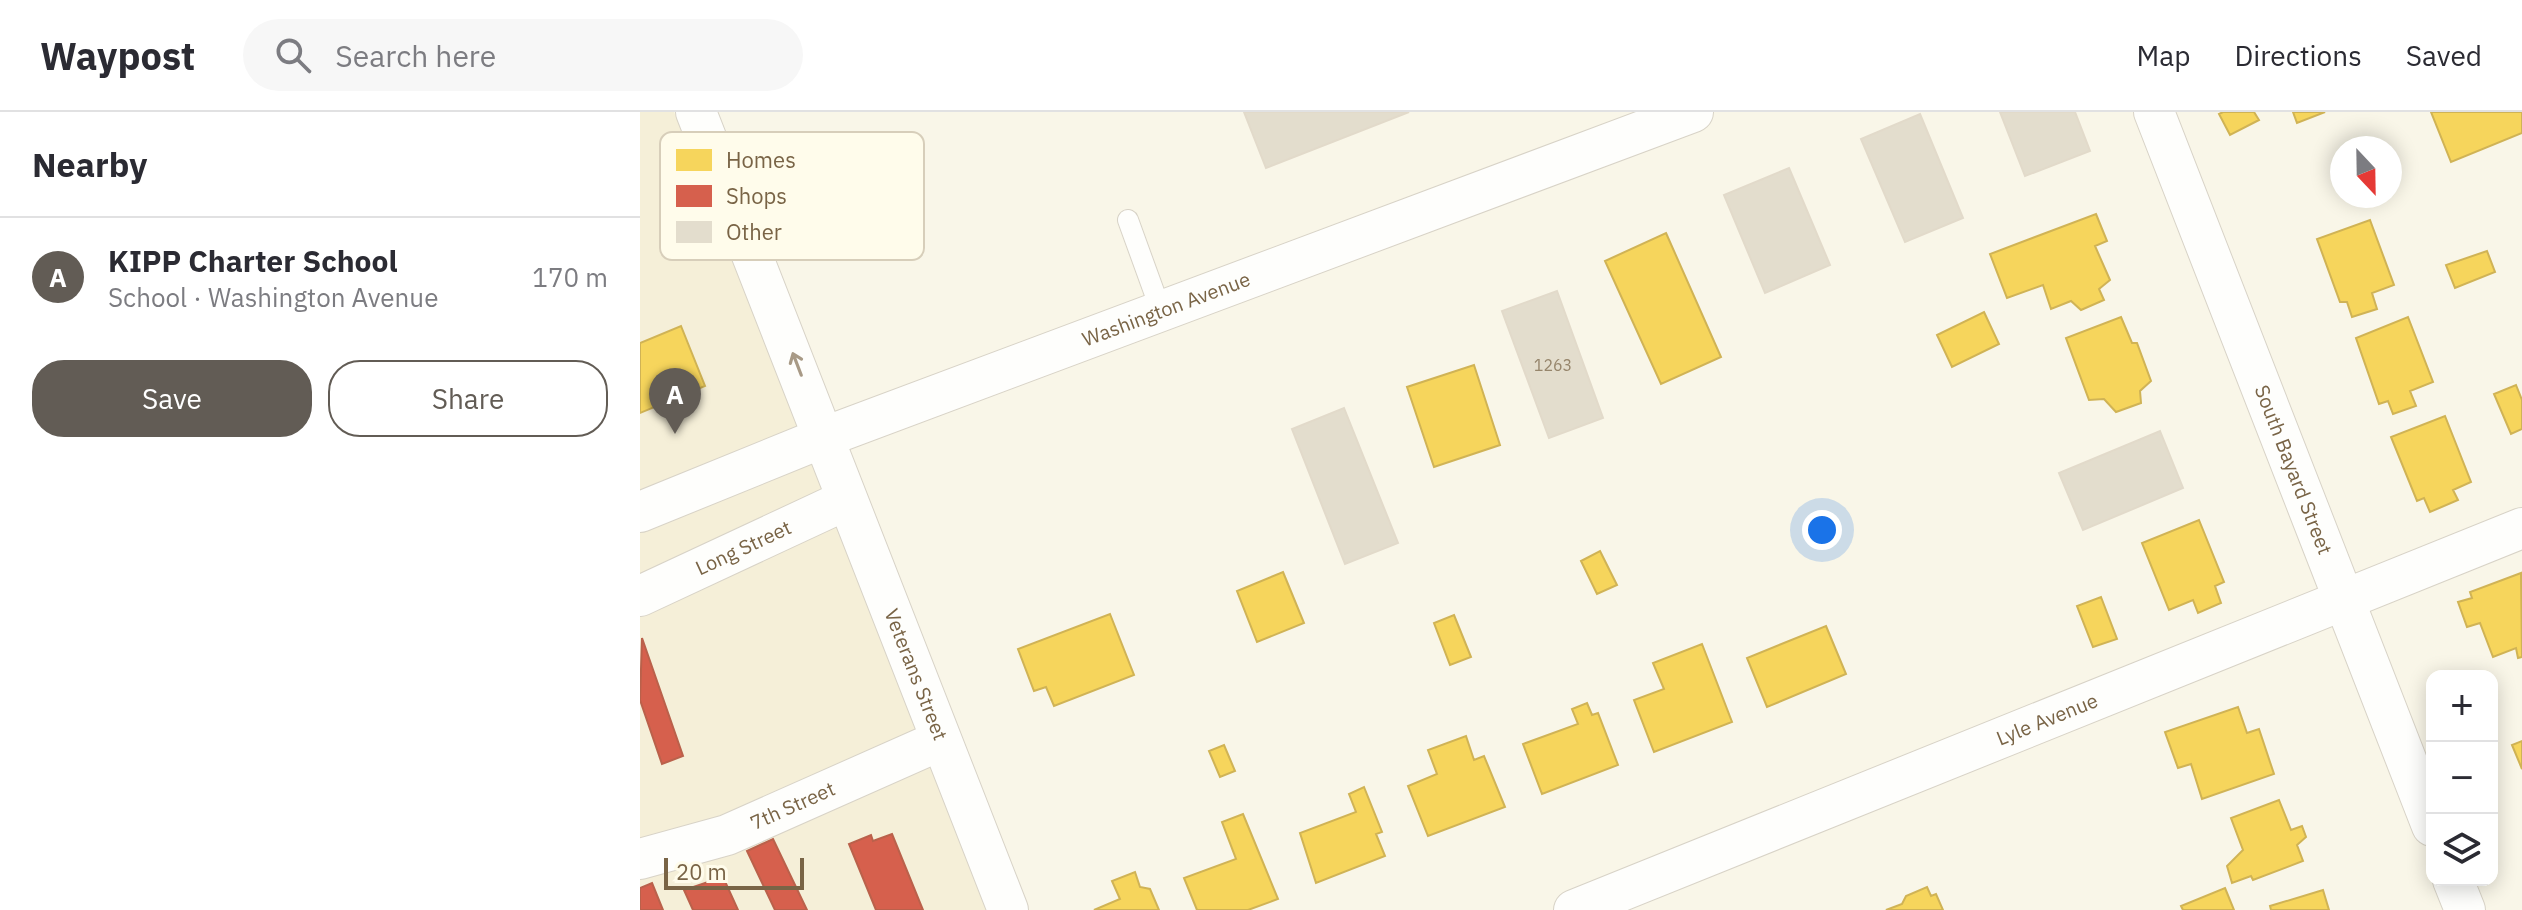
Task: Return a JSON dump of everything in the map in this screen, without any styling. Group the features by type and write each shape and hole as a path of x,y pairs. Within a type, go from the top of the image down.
{"street":[{"name":"Veterans Street","path":"696,112 704,132"},
{"name":"Washington Avenue","path":"640,512 822,438 1693,112"},
{"name":"South Bayard Street","path":"2154,112 2427,814"},
{"name":"Veterans Street","path":"756,260 800,370 846,500 1008,910"},
{"name":"Long Street","path":"640,596 846,500"},
{"name":"Lyle Avenue","path":"1574,910 2522,528"},
{"name":"7th Street","path":"640,859 727,835 941,740"},
{"path":"2455,886 2465,910"}],"lane":[{"path":"1128,220 1161,311"}],"shaded area":[{"path":"640,112 674,112 682,132 660,132 660,260 734,260 1000,910 640,910"}],"building: Homes":[{"path":"2254,112 2259,120 2230,135 2219,114"},
{"path":"2293,112 2325,112 2297,123"},
{"path":"2431,112 2522,112 2522,133 2451,162"},
{"path":"2096,214 2107,241 2095,246 2110,280 2099,289 2104,300 2081,310 2071,301 2051,309 2043,285 2007,298 1990,254"},
{"path":"2370,220 2394,285 2372,293 2377,309 2352,317 2347,302 2340,302 2317,239"},
{"path":"1666,233 1721,357 1661,384 1605,261"},
{"path":"2487,251 2495,272 2455,288 2446,265"},
{"path":"1984,312 1999,344 1952,367 1937,335"},
{"path":"2121,317 2132,343 2137,343 2151,381 2140,391 2141,403 2116,412 2104,399 2089,400 2066,338"},
{"path":"2408,317 2433,382 2410,391 2416,406 2393,414 2388,401 2379,404 2356,338"},
{"path":"681,326 705,386 640,413 640,343"},
{"path":"1474,365 1500,445 1434,467 1407,387"},
{"path":"2516,385 2522,400 2522,429 2511,434 2494,394"},
{"path":"2445,416 2471,482 2453,490 2458,500 2430,512 2424,498 2417,501 2391,437"},
{"path":"2199,520 2224,582 2215,586 2221,603 2198,613 2193,600 2169,610 2142,543"},
{"path":"1600,551 1617,585 1597,594 1581,561"},
{"path":"1283,572 1304,623 1257,642 1237,591"},
{"path":"2521,573 2522,657 2518,658 2516,648 2493,657 2480,623 2467,627 2458,602 2472,598 2470,592"},
{"path":"2101,597 2117,639 2093,647 2077,606"},
{"path":"1110,614 1134,675 1054,706 1046,687 1034,691 1018,649"},
{"path":"1454,615 1471,657 1450,665 1434,623"},
{"path":"1826,626 1846,674 1767,707 1747,658"},
{"path":"1702,644 1732,722 1654,752 1634,700 1664,689 1653,663"},
{"path":"1587,703 1592,715 1598,713 1618,765 1542,794 1523,744 1578,724 1572,709"},
{"path":"2238,707 2247,733 2259,729 2274,774 2202,799 2191,764 2178,768 2165,732"},
{"path":"1466,736 1474,760 1484,756 1505,807 1428,836 1408,786 1437,774 1428,750"},
{"path":"2522,741 2522,769 2512,745"},
{"path":"1224,745 1235,771 1220,777 1209,751"},
{"path":"1364,787 1382,832 1376,834 1385,856 1316,883 1300,833 1356,812 1349,794"},
{"path":"2279,800 2291,830 2302,826 2306,837 2297,845 2303,861 2253,880 2251,876 2232,883 2227,866 2243,850 2231,818"},
{"path":"1243,814 1278,899 1248,910 1197,910 1184,878 1236,859 1222,822"},
{"path":"1135,872 1140,887 1150,889 1159,910 1094,910 1120,899 1112,881"},
{"path":"1927,887 1931,896 1936,894 1943,910 1886,910 1902,904 1906,896"},
{"path":"2225,888 2234,910 2183,910 2181,906"},
{"path":"2323,890 2329,910 2271,910 2270,906"}],"building: Shops":[{"path":"642,638 683,756 662,764 640,700"},
{"path":"892,834 923,910 876,910 849,844 871,835 873,841"},
{"path":"773,839 807,910 775,910 747,851"},
{"path":"723,877 738,910 693,910 684,890"},
{"path":"652,883 663,910 640,910 640,888"}],"building: Other":[{"path":"1244,112 1409,112 1266,168"},
{"path":"2000,112 2075,112 2090,151 2025,176"},
{"path":"1920,114 1963,218 1905,242 1861,139"},
{"path":"1789,168 1830,265 1765,293 1724,195"},
{"path":"1557,291 1603,418 1549,438 1502,311"},
{"path":"1344,408 1398,543 1345,564 1292,429"},
{"path":"2160,431 2183,488 2083,530 2059,473"}],"place":[{"name":"KIPP Charter School","path":"675,434"}]}
